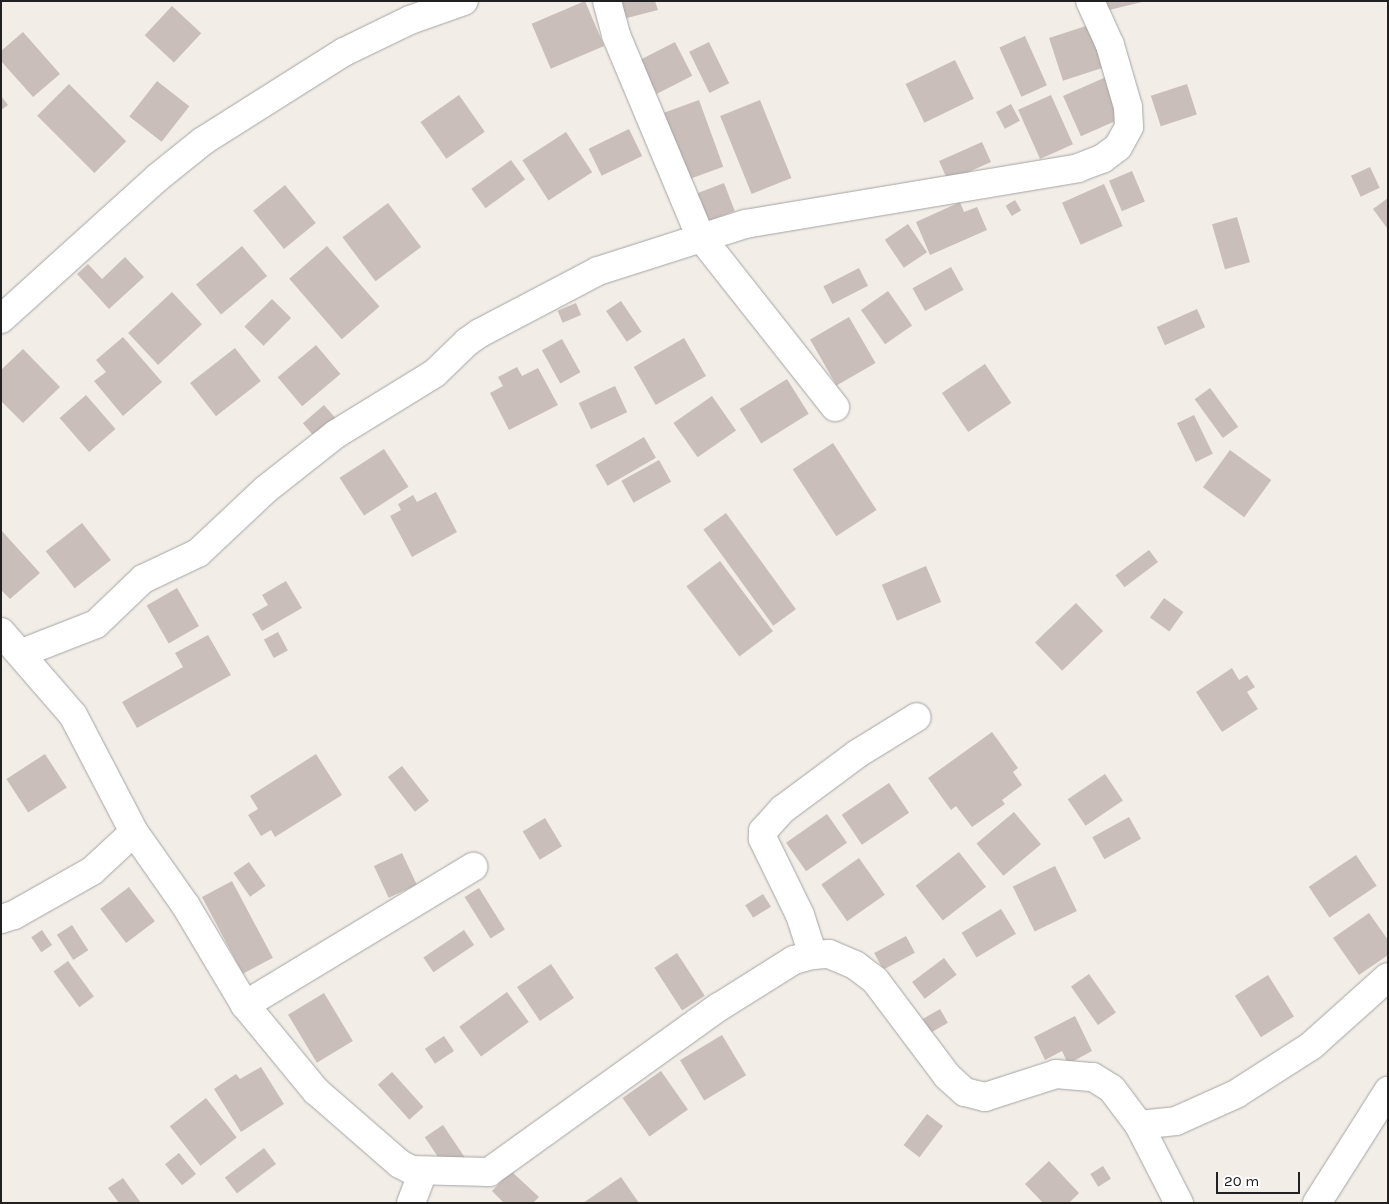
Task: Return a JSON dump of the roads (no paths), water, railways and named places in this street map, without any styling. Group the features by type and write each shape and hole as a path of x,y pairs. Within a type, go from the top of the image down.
{"street":[{"path":"6,305 203,141 344,52 410,20 464,1"},
{"path":"607,1 616,35 700,236 835,408"},
{"path":"22,653 96,624 144,579 198,553 265,490 336,434 435,373 480,333 598,271 700,236 816,211 1078,168 1102,159 1118,147 1129,127 1128,114 1110,45 1090,1"},
{"path":"1,632 22,653 73,714 134,832 186,906 245,1005 316,1091 400,1164 423,1172 489,1172 719,1007 794,960 813,954 829,954 855,964 875,980 947,1076 965,1092 985,1097 1056,1074 1093,1077 1112,1089 1139,1125 1179,1203"},
{"path":"813,954 800,915 763,839 763,831 783,809 850,759 917,717"},
{"path":"1,919 14,915 92,871 134,832"},
{"path":"245,1005 472,868"},
{"path":"1139,1125 1176,1121 1236,1094 1311,1046 1388,977"},
{"path":"1317,1203 1388,1091"},
{"path":"411,1203 423,1172"}]}
